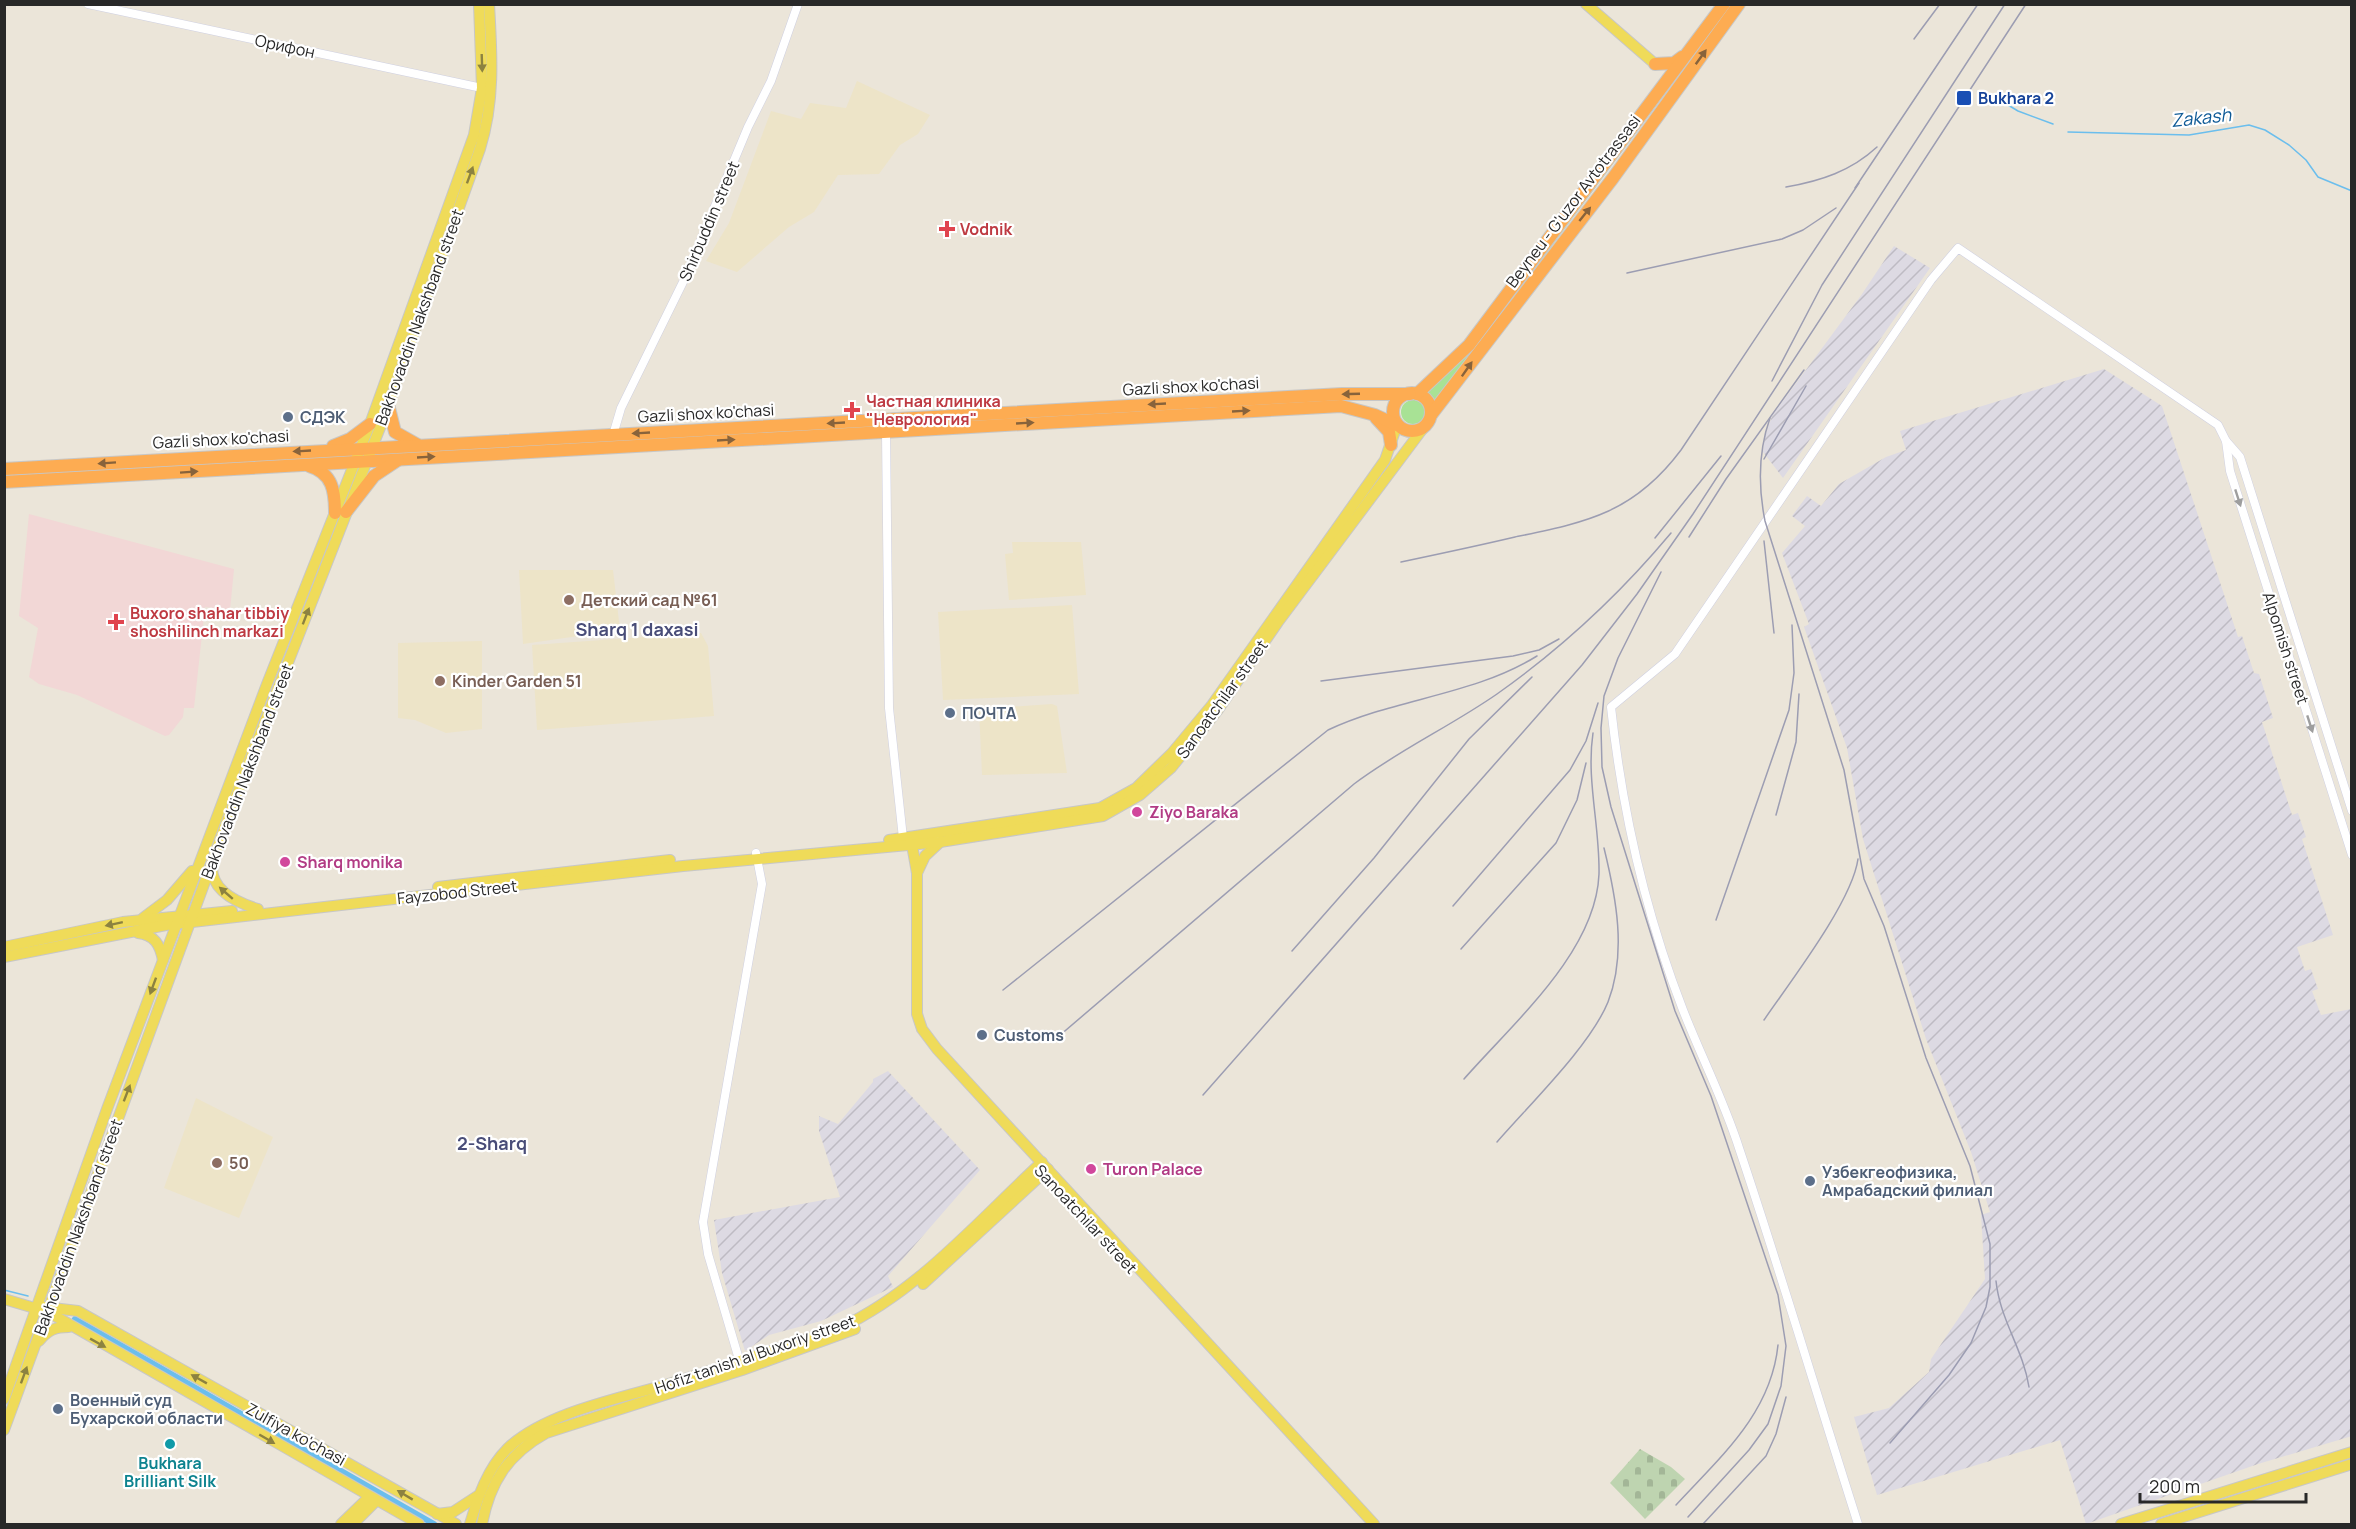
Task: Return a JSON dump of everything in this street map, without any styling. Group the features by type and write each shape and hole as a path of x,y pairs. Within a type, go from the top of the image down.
{"highway":[{"path":"1413,394 1428,402 1431,415 1424,427 1411,431 1397,425 1395,406 1398,400 1413,394 1457,358 1488,321 1570,207 1724,4"},
{"name":"Beyneu - G'uzor Avtotrassasi","path":"1431,415 1613,178 1739,4"},
{"path":"1660,90 1662,79 1655,64 1674,63 1687,54"},
{"path":"1488,307 1488,321"},
{"name":"Gazli shox ko'chasi","path":"4,469 1330,394 1413,394"},
{"path":"388,404 395,432 419,445"},
{"name":"Gazli shox ko'chasi","path":"4,482 1341,406 1368,412 1397,425"},
{"path":"1368,412 1389,432 1391,445"},
{"path":"324,450 350,439 370,424"},
{"path":"305,465 324,472 329,478 340,512 374,476 403,458"}],"main road":[{"path":"1586,4 1655,64"},
{"name":"Bakhovaddin Nakshband street","path":"366,448 370,424 474,135 482,88 484,6"},
{"name":"Bakhovaddin Nakshband street","path":"4,1431 35,1346 45,1309 178,919 366,448 388,404 488,120 492,73 484,6"},
{"path":"1275,620 1385,460 1397,425"},
{"name":"Sanoatchilar street","path":"1367,1524 1043,1168 937,1049 922,1029 916,992 914,868 906,843 1100,808 1118,800 1155,772 1193,729 1424,427"},
{"name":"Bakhovaddin Nakshband street","path":"4,1399 55,1291 212,862 272,686"},
{"path":"906,843 925,843 939,836"},
{"path":"914,868 939,836"},
{"name":"Fayzobod Street","path":"4,947 139,920 191,918 757,856 906,843"},
{"path":"914,868 925,843"},
{"path":"191,918 599,867 757,856"},
{"path":"139,920 167,900 201,859"},
{"path":"212,862 213,881 240,904 258,909"},
{"name":"Fayzobod Street","path":"4,957 132,932 178,919"},
{"path":"132,932 147,934 154,938 160,947 163,960"},
{"name":"Sanoatchilar street","path":"1043,1168 1374,1524"},
{"name":"Hofiz tanish al Buxoriy street","path":"482,1524 486,1504 498,1474 510,1458 532,1441 580,1420 741,1366 840,1328 883,1305 916,1280 1043,1168"},
{"path":"55,1291 71,1308"},
{"path":"4,1299 45,1309"},
{"name":"Zulfiya ko'chasi","path":"45,1309 71,1308 456,1524"},
{"name":"Zulfiya ko'chasi","path":"45,1309 70,1327 414,1523"},
{"path":"35,1346 47,1332 58,1327 70,1327"},
{"name":"Hofiz tanish al Buxoriy street","path":"470,1524 479,1495 497,1461 509,1448 534,1429 578,1412 741,1366"},
{"path":"2121,1524 2352,1452"},
{"path":"2161,1524 2352,1464"},
{"path":"437,1514 453,1512 479,1495"},
{"path":"341,1524 373,1499"},
{"path":"353,1524 373,1499"}],"street":[{"name":"Орифон","path":"88,4 482,88"},
{"name":"Shirbuddin street","path":"613,435 621,408 685,278 748,127 771,81 798,4"},
{"name":"Alpomish street","path":"1858,1524 1739,1146 1682,1008 1652,914 1629,834 1618,775 1611,706 1675,654 1931,280 1958,248 2208,416 2218,425 2226,441 2240,457 2352,811"},
{"path":"886,432 889,708 906,843"},
{"name":"Alpomish street","path":"2226,441 2230,471 2352,855"},
{"path":"741,1366 708,1254 703,1221 762,884 757,856"}],"shaded area":[{"path":"857,81 930,115 918,134 900,145 879,174 838,175 814,212 789,227 737,272 706,261 729,223 771,111 801,119 810,103 846,108"},
{"path":"1894,246 1930,268 1783,478 1763,452 1772,416 1862,294"},
{"path":"2104,369 2162,406 2238,637 2242,636 2254,673 2259,674 2273,718 2262,722 2292,815 2298,813 2306,837 2302,839 2333,935 2297,947 2305,971 2311,969 2318,989 2312,991 2321,1015 2351,1009 2352,1436 2258,1464 2086,1524 2060,1440 1877,1495 1854,1417 1889,1408 1929,1372 1931,1359 1985,1279 1981,1215 1990,1212 1971,1152 1926,1039 1863,839 1847,748 1804,627 1809,624 1782,553 1805,526 1792,516 1807,496 1821,506 1839,484 1886,457 1906,450 1900,431"},
{"name":"Buxoro shahar tibbiy shoshilinch markazi","path":"29,514 234,569 230,610 205,607 194,708 184,708 183,717 169,735 165,736 77,695 39,684 29,677 38,628 19,616"},
{"path":"1012,542 1081,542 1086,595 1009,600 1005,554 1013,553"},
{"name":"Детский сад №61","path":"519,570 613,570 620,630 523,644"},
{"path":"1072,605 1079,694 943,700 938,612"},
{"path":"701,633 708,646 714,716 537,730 532,645"},
{"name":"Kinder Garden 51","path":"482,641 482,729 446,733 415,720 398,718 398,643"},
{"path":"1052,704 1057,706 1067,773 982,775 979,709"},
{"path":"888,1071 980,1170 888,1276 893,1287 821,1321 769,1335 745,1351 722,1273 714,1220 840,1197 819,1131 819,1116 838,1124 873,1082 873,1079"},
{"name":"50","path":"196,1098 273,1137 239,1218 164,1188"}],"green space":[{"path":"1701,42 1703,43 1434,404 1426,392 1466,356"},
{"path":"1408,400 1418,400 1425,407 1425,417 1418,424 1408,424 1401,417 1401,407"},
{"path":"1640,1449 1671,1467 1685,1479 1645,1519 1610,1483"}],"waterway":[{"name":"Zakash","path":"1998,99 2018,111 2053,124"},
{"name":"Zakash","path":"2068,132 2189,135 2249,125 2265,130 2289,145 2306,160 2318,177 2352,191"},
{"path":"4,1290 28,1296"},
{"path":"75,1319 434,1524"}],"railway":[{"path":"1914,39 1940,4"},
{"path":"1855,188 1978,4"},
{"path":"1772,381 1822,285 2005,4"},
{"path":"1203,1095 1582,665 1637,594 1693,514 2026,4"},
{"path":"1786,187 1835,174 1857,163 1877,147"},
{"path":"1401,562 1565,526 1607,512 1645,488 1681,450 1859,183"},
{"path":"1627,273 1782,239 1803,230 1836,208"},
{"path":"1689,537 1726,479 1804,370"},
{"path":"1764,459 1806,386"},
{"path":"1770,418 1763,444 1760,469 1765,521 1844,770 1864,879 1884,926 1926,1058 1970,1166 1990,1244 1990,1287 1986,1307 1971,1343 1949,1375 1890,1443"},
{"path":"1655,538 1721,456"},
{"path":"1052,1042 1354,784 1389,760 1479,706 1544,658 1611,599 1671,533"},
{"path":"1764,541 1774,633"},
{"path":"1661,572 1618,658 1604,696 1601,728 1602,767 1611,807 1675,1011 1711,1096 1778,1295 1786,1346 1781,1386 1768,1424 1749,1450 1688,1517"},
{"path":"1716,920 1789,710 1794,673 1792,625"},
{"path":"1321,681 1513,656 1539,650 1559,639"},
{"path":"1003,990 1328,730 1354,719 1486,680 1537,656"},
{"path":"1292,951 1374,858 1469,739 1532,677"},
{"path":"1776,815 1796,742 1799,694"},
{"path":"1453,906 1570,770 1586,741 1598,703"},
{"path":"1464,1079 1549,985 1584,931 1594,903 1599,874 1591,768 1593,733"},
{"path":"1461,949 1556,843 1577,800 1586,763"},
{"path":"1497,1142 1574,1056 1608,1002 1617,964 1618,925 1604,848"},
{"path":"1764,1020 1804,964 1832,919 1853,877 1858,859"},
{"path":"1996,1281 2002,1309 2022,1360 2029,1387"},
{"path":"1676,1505 1726,1451 1754,1413 1773,1370 1778,1345"},
{"path":"1703,1524 1766,1456 1776,1434 1786,1397"}],"place":[{"name":"Bukhara 2","path":"1964,98"},
{"name":"Vodnik","path":"947,229"},
{"name":"Частная клиника \"Неврология\"","path":"852,410"},
{"name":"СДЭК","path":"288,417"},
{"name":"Детский сад №61","path":"569,600"},
{"name":"Buxoro shahar tibbiy shoshilinch markazi","path":"116,622"},
{"name":"Kinder Garden 51","path":"440,681"},
{"name":"ПОЧТА","path":"950,713"},
{"name":"Ziyo Baraka","path":"1137,812"},
{"name":"Sharq monika","path":"285,862"},
{"name":"Customs","path":"982,1035"},
{"name":"50","path":"217,1163"},
{"name":"Turon Palace","path":"1091,1169"},
{"name":"Узбекгеофизика, Амрабадский филиал","path":"1810,1181"},
{"name":"Военный суд Бухарской области","path":"58,1409"},
{"name":"Bukhara Brilliant Silk","path":"170,1444"}],"district":[{"name":"Sharq 1 daxasi","path":"637,630"},
{"name":"2-Sharq","path":"492,1144"}]}
